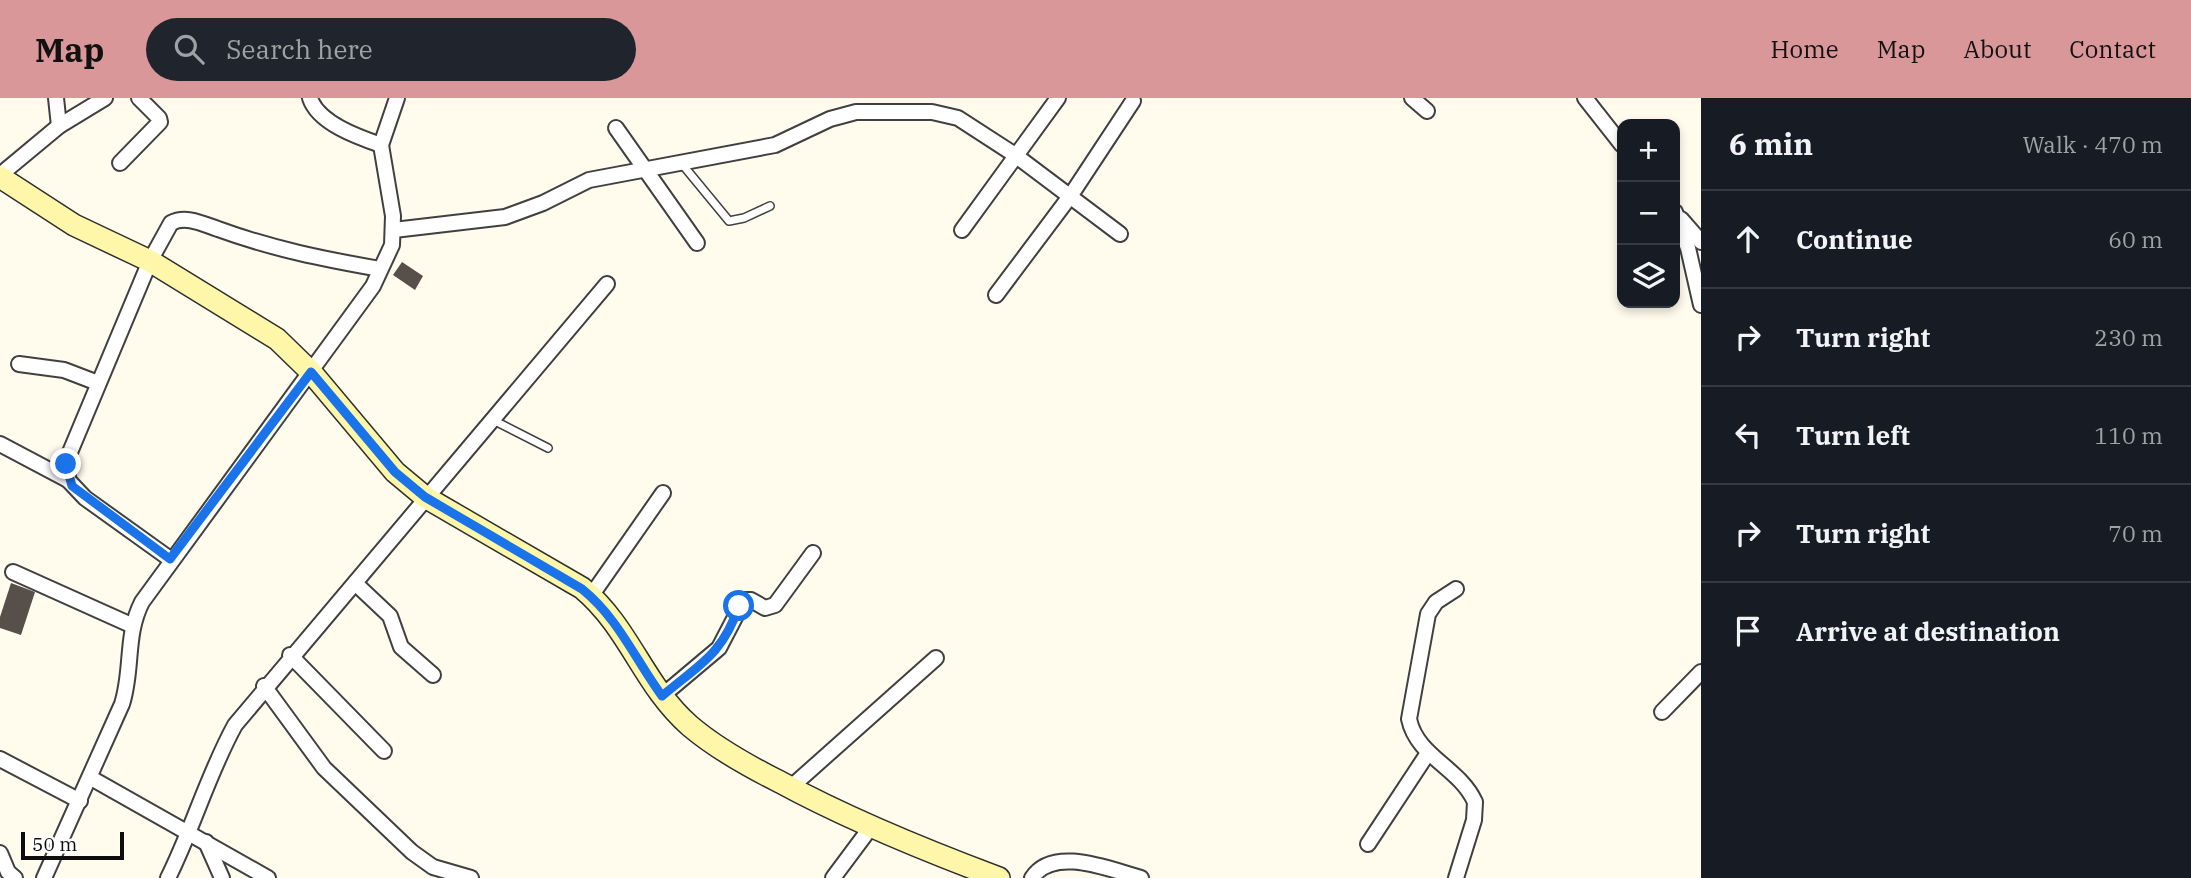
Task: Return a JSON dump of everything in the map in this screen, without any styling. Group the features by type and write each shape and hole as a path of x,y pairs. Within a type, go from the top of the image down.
{"street":[{"path":"55,98 59,126"},
{"path":"105,98 59,126 0,176 74,225 150,261 277,339 311,372 395,472 425,497 591,596 613,618 662,696 690,726 729,755 871,827 999,878"},
{"path":"120,163 160,122 139,98"},
{"path":"310,98 314,108 321,114 356,136 381,145"},
{"path":"44,878 91,778 126,692 131,625 142,602 170,559 373,286 392,245 394,230 381,145 397,98"},
{"path":"962,230 1058,98"},
{"path":"1412,98 1427,111"},
{"path":"1585,98 1617,139"},
{"path":"996,295 1071,195 1133,101"},
{"path":"394,230 505,217 543,203 589,180 775,145 830,119 856,112 946,113 958,118 1071,195 1120,234"},
{"path":"616,128 697,243"},
{"path":"1680,218 1701,242"},
{"path":"68,480 68,457 150,261 171,223 183,219 277,250 380,269"},
{"path":"1680,226 1701,305"},
{"path":"168,878 190,833 224,744 264,686 355,583 607,284"},
{"path":"19,364 64,370 98,383"},
{"path":"0,444 68,480 85,498 170,559"},
{"path":"591,596 663,492"},
{"path":"662,696 719,648 744,600 751,600 765,608 775,606 813,553"},
{"path":"13,572 131,625"},
{"path":"355,583 390,616 396,640 401,648 433,675"},
{"path":"1456,589 1436,602 1423,628 1409,719 1412,735 1428,753 1466,786 1475,802 1474,820 1456,878"},
{"path":"290,656 384,751"},
{"path":"790,788 936,658"},
{"path":"1662,712 1701,672"},
{"path":"264,686 312,755 412,852 433,867 471,878"},
{"path":"1368,844 1428,753"},
{"path":"0,760 80,801"},
{"path":"91,778 268,878"},
{"path":"833,878 871,827"},
{"path":"206,842 222,878"},
{"path":"0,853 8,872 15,878"},
{"path":"1032,878 1048,863 1058,862 1087,864 1141,878"}],"lane":[{"path":"681,162 724,217 736,221 771,206"},
{"path":"493,420 548,448"}],"building":[{"path":"402,262 423,276 415,290 393,275"},
{"path":"11,583 35,592 21,635 0,628 0,617"}],"route":[{"path":"66,464 68,480 85,498 170,559 311,372 395,472 425,497 582,589 599,603 613,618 662,696 719,648 730,632 739,606"}]}
